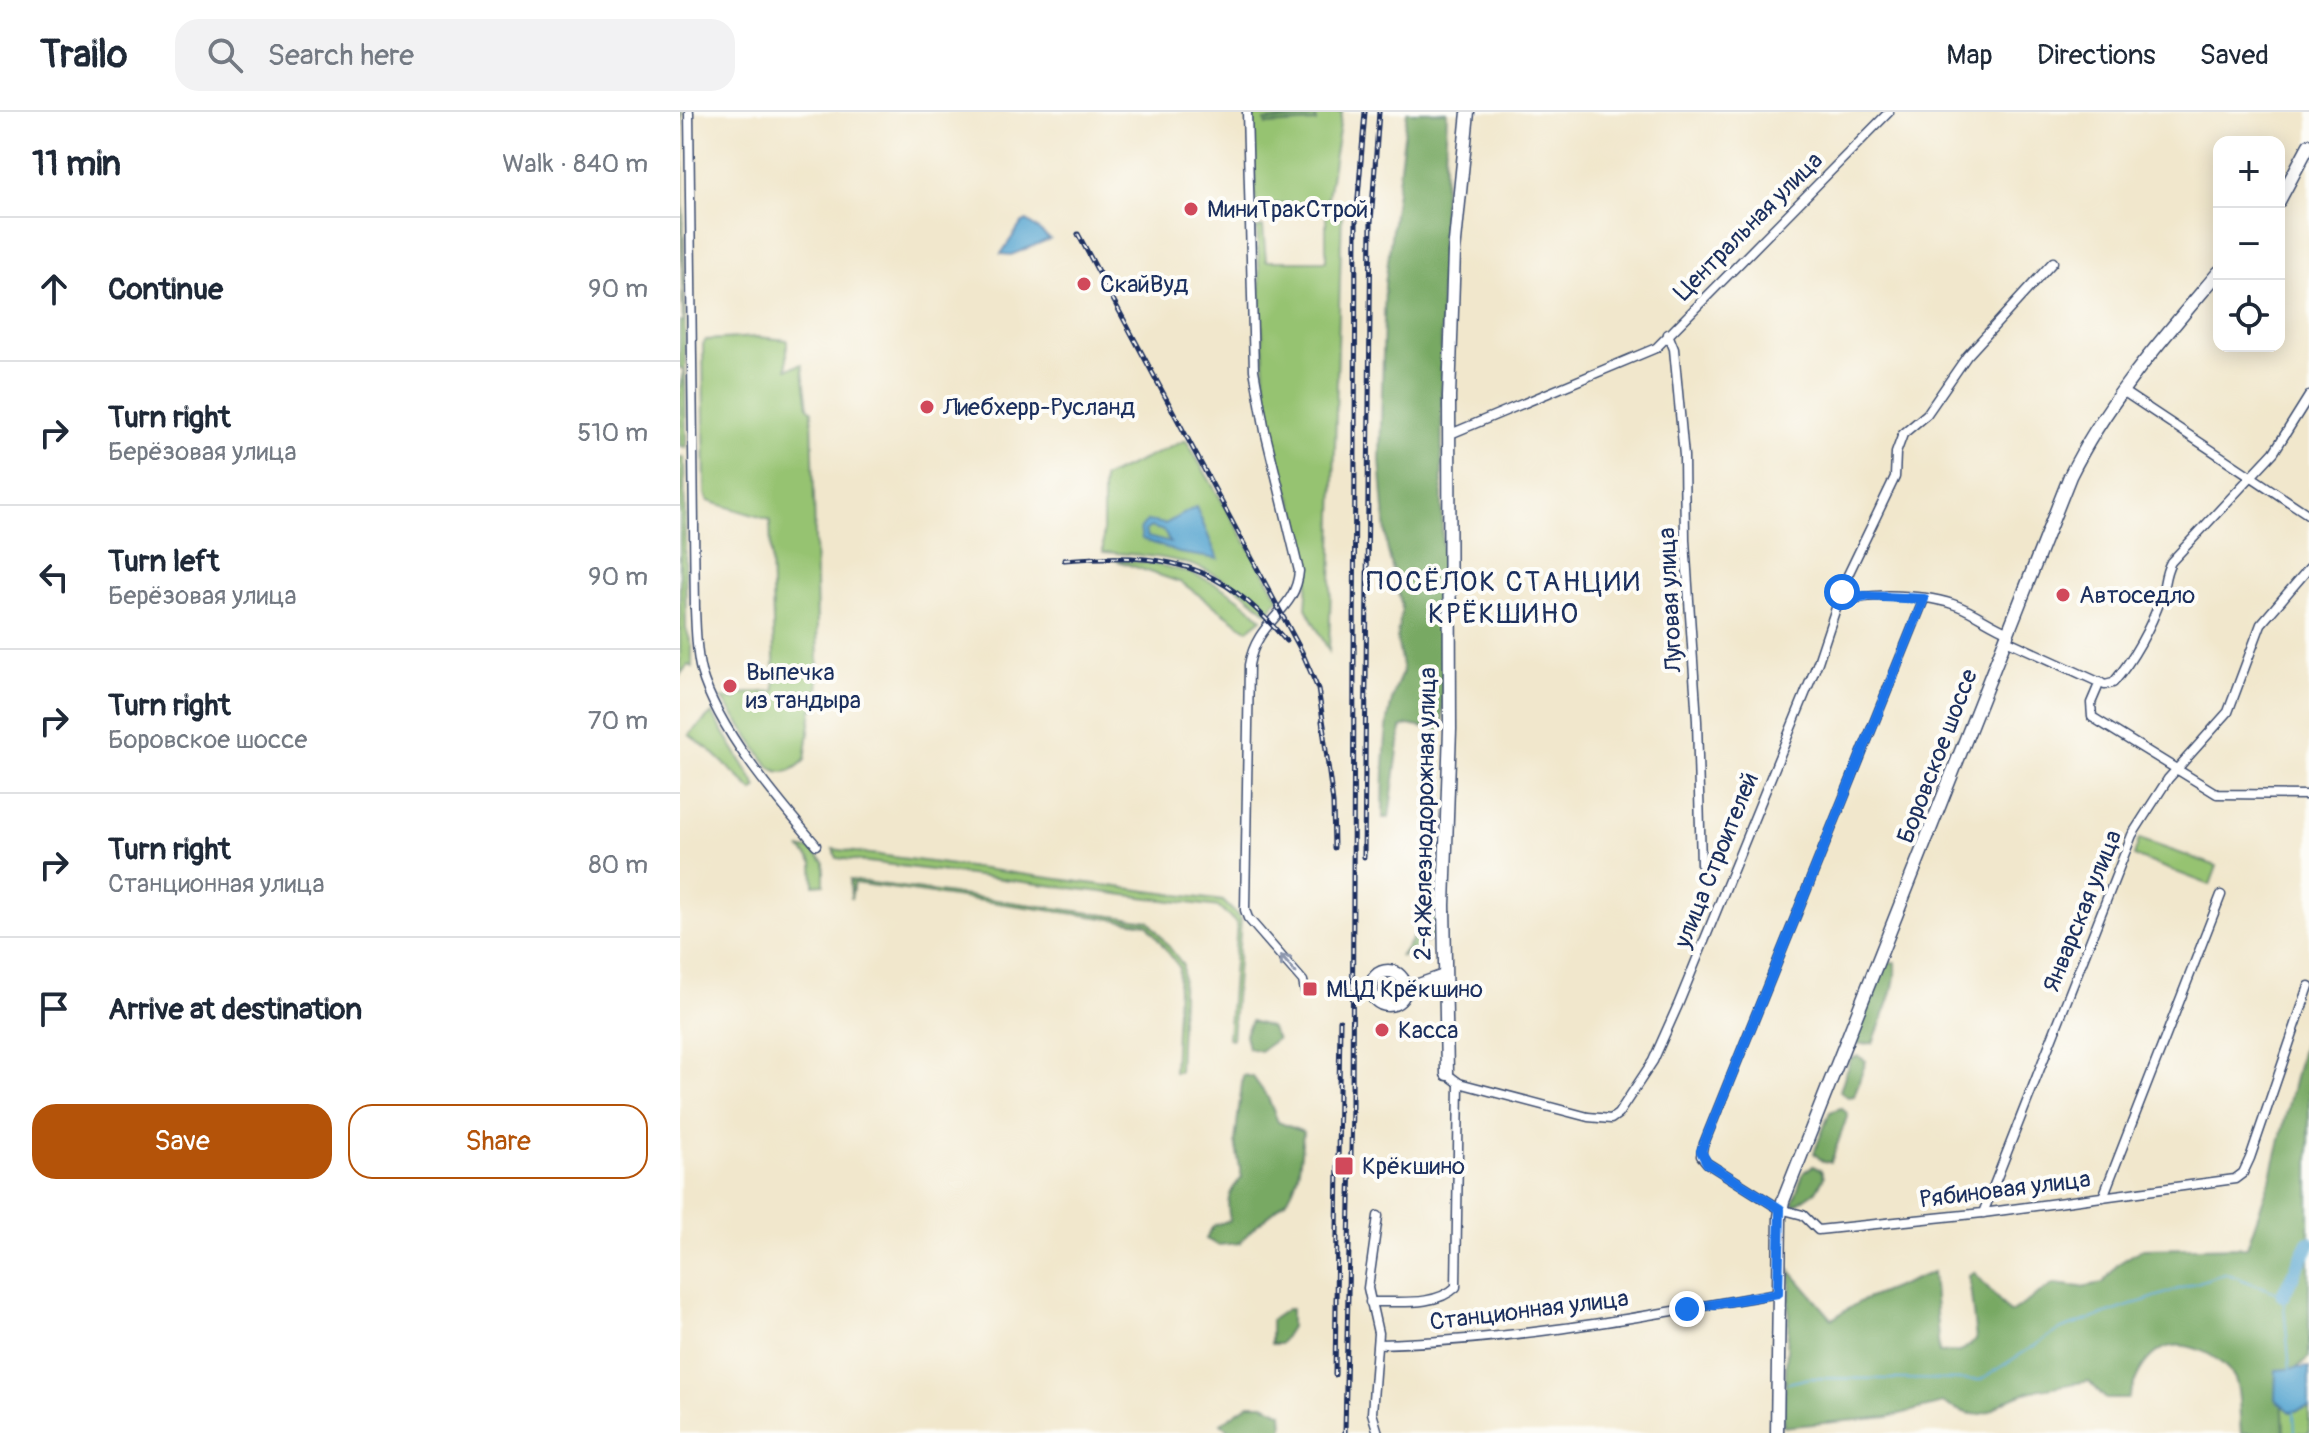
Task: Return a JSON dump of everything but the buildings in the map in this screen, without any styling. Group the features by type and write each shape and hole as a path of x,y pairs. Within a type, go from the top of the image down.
{"main road":[{"name":"2-я Железнодорожная улица","path":"1447,1074 1444,976 1450,729 1448,435 1453,267 1468,112"},
{"path":"2285,190 2309,145"},
{"name":"Боровское шоссе","path":"1777,1433 1780,1209 2070,476 2095,427 2121,390 2213,279"},
{"path":"1407,988 1444,976"}],"street":[{"path":"689,112 698,654 705,682 724,720 816,845"},
{"path":"1247,112 1254,370 1265,431 1299,571 1292,596 1256,638 1249,665 1245,907 1248,918 1292,968 1305,991"},
{"name":"Центральная улица","path":"1448,435 1649,351 1889,112"},
{"name":"улица Строителей","path":"1459,1083 1588,1117 1611,1119 1650,1067 1678,1005 1839,605 1845,581 1895,477 1896,453 1903,434 1927,414 1967,356 2053,262"},
{"name":"Луговая улица","path":"1668,334 1674,349 1684,456 1685,540 1697,721 1701,864"},
{"path":"2121,390 2309,515"},
{"path":"1839,605 1863,596 1924,599 1956,605 2008,636 2103,683 2116,680 2136,650 2161,597 2164,576 2171,562 2274,452 2309,396"},
{"name":"Январская улица","path":"1983,1213 2129,841 2175,771 2228,712 2261,624 2309,568"},
{"name":"Рябиновая улица","path":"1924,599 1701,1151 1707,1163 1780,1209 1799,1213 1818,1230 1983,1213 2240,1177 2250,1158 2309,986"},
{"path":"2103,683 2091,703 2092,717 2175,771 2223,796 2309,795"},
{"path":"2103,1197 2221,895"},
{"name":"2-я Железнодорожная улица","path":"1447,1074 1459,1083"},
{"path":"1370,1302 1430,1300 1456,1287 1459,1083"},
{"path":"1378,1216 1372,1242 1370,1302 1378,1344 1372,1413 1378,1433"},
{"name":"Станционная улица","path":"1378,1344 1460,1342 1631,1319 1778,1293"}],"green space":[{"path":"680,112 686,447 680,446 680,387 684,369 680,368 680,321 683,321"},
{"path":"1253,112 1342,112 1327,203 1264,204 1263,218 1256,218"},
{"path":"1310,112 1316,112 1316,122 1266,125 1265,121 1309,118"},
{"path":"1407,112 1447,112 1441,265 1443,720 1441,731 1408,725 1401,728 1389,818 1383,818 1388,723 1396,687 1403,672 1397,638 1402,608 1387,547 1380,460 1385,284"},
{"path":"1326,205 1342,210 1329,651 1306,608 1308,580 1297,514 1282,475 1266,401 1257,228 1263,227 1266,261 1326,261"},
{"path":"757,337 787,340 787,369 802,364 808,407 812,411 819,709 812,709 805,760 792,770 782,772 768,765 722,698 737,700 738,694 775,691 770,520 708,501 705,494 703,344 706,340"},
{"path":"1186,440 1279,598 1267,613 1228,582 1190,564 1150,556 1103,552 1103,478"},
{"path":"680,457 684,458 686,628 692,646 692,667 688,665 680,675"},
{"path":"1112,559 1155,564 1193,574 1229,592 1262,619 1248,630 1182,583"},
{"path":"712,713 757,787 753,791 711,751 689,735"},
{"path":"2139,839 2217,866 2210,885 2134,856"},
{"path":"801,849 810,849 824,862 824,884 814,885 813,863"},
{"path":"833,849 1223,901 1241,919 1232,1039 1228,1038 1237,924 1219,907 837,858"},
{"path":"850,880 1149,921 1183,965 1179,1072 1174,1072 1179,967 1147,924 854,883 851,899"},
{"path":"1434,891 1438,892 1436,937 1400,957 1423,922 1423,901"},
{"path":"1887,962 1895,962 1888,1003 1873,1043 1859,1044 1855,1040"},
{"path":"2309,1020 2309,1357 2297,1368 2281,1372 2284,1433 2241,1433 2239,1396 2234,1377 2210,1355 2177,1346 2157,1352 2147,1361 2128,1399 2106,1399 2089,1381 2025,1393 1981,1414 1972,1414 1943,1403 1888,1417 1783,1427 1791,1271 1832,1319 1859,1302 1933,1272 1939,1353 1960,1352 1976,1340 1969,1276 1974,1272 2010,1313 2054,1284 2081,1287 2103,1283 2118,1264 2142,1249 2247,1247 2270,1180"},
{"path":"1251,1021 1270,1027 1277,1039 1260,1051 1248,1048 1245,1034"},
{"path":"1858,1056 1866,1061 1854,1096 1848,1097 1840,1091 1850,1059"},
{"path":"1243,1075 1253,1077 1268,1098 1278,1122 1303,1132 1300,1158 1294,1186 1286,1200 1240,1243 1218,1245 1206,1239 1213,1226 1230,1220 1229,1197 1242,1178 1235,1142"},
{"path":"1841,1108 1848,1114 1831,1162 1823,1162 1814,1153 1830,1112"},
{"path":"1813,1166 1821,1170 1824,1177 1817,1190 1795,1205 1793,1202 1804,1172"},
{"path":"1291,1309 1291,1327 1280,1344 1271,1344 1271,1320"},
{"path":"2275,1399 2291,1412 2309,1407 2309,1433 2279,1433"},
{"path":"1249,1404 1264,1404 1282,1413 1283,1428 1279,1433 1259,1433 1249,1428 1233,1433 1221,1423"}],"water":[{"path":"1027,221 1050,239 1011,255 1001,254 1021,224"},
{"path":"1196,507 1218,559 1179,553 1142,539 1140,529 1147,521 1165,524","holes":["1150,527 1164,531 1170,543 1147,537 1145,531"]},
{"path":"2309,1367 2309,1407 2291,1412 2275,1399 2276,1370"}],"waterway":[{"path":"2283,1295 2309,1243"},
{"path":"1788,1383 1810,1378 1980,1380 2059,1330 2225,1273 2283,1295 2290,1370"},
{"path":"2294,1412 2295,1433"}],"railway":[{"path":"1345,1433 1352,1107 1356,222 1365,112"},
{"path":"1364,857 1371,222 1379,112"},
{"path":"1078,234 1302,652 1318,689 1325,732"},
{"path":"1064,560 1132,558 1188,568 1238,593 1286,641"},
{"path":"1322,721 1333,803 1334,848"},
{"path":"1335,1375 1340,1020"}],"place":[{"name":"МиниТракСтрой","path":"1191,209"},
{"name":"СкайВуд","path":"1084,284"},
{"name":"Лиебхерр-Русланд","path":"927,407"},
{"name":"Автоседло","path":"2063,595"},
{"name":"Выпечка из тандыра","path":"730,686"},
{"name":"МЦД Крёкшино","path":"1310,989"},
{"name":"Касса","path":"1382,1030"},
{"name":"Крёкшино","path":"1344,1166"}],"district":[{"name":"ПОСЁЛОК СТАНЦИИ КРЁКШИНО","path":"1504,597"}],"route":[{"path":"1687,1309 1778,1293 1780,1209 1707,1163 1701,1151 1924,599 1863,596 1848,599 1839,605 1842,592"}]}
